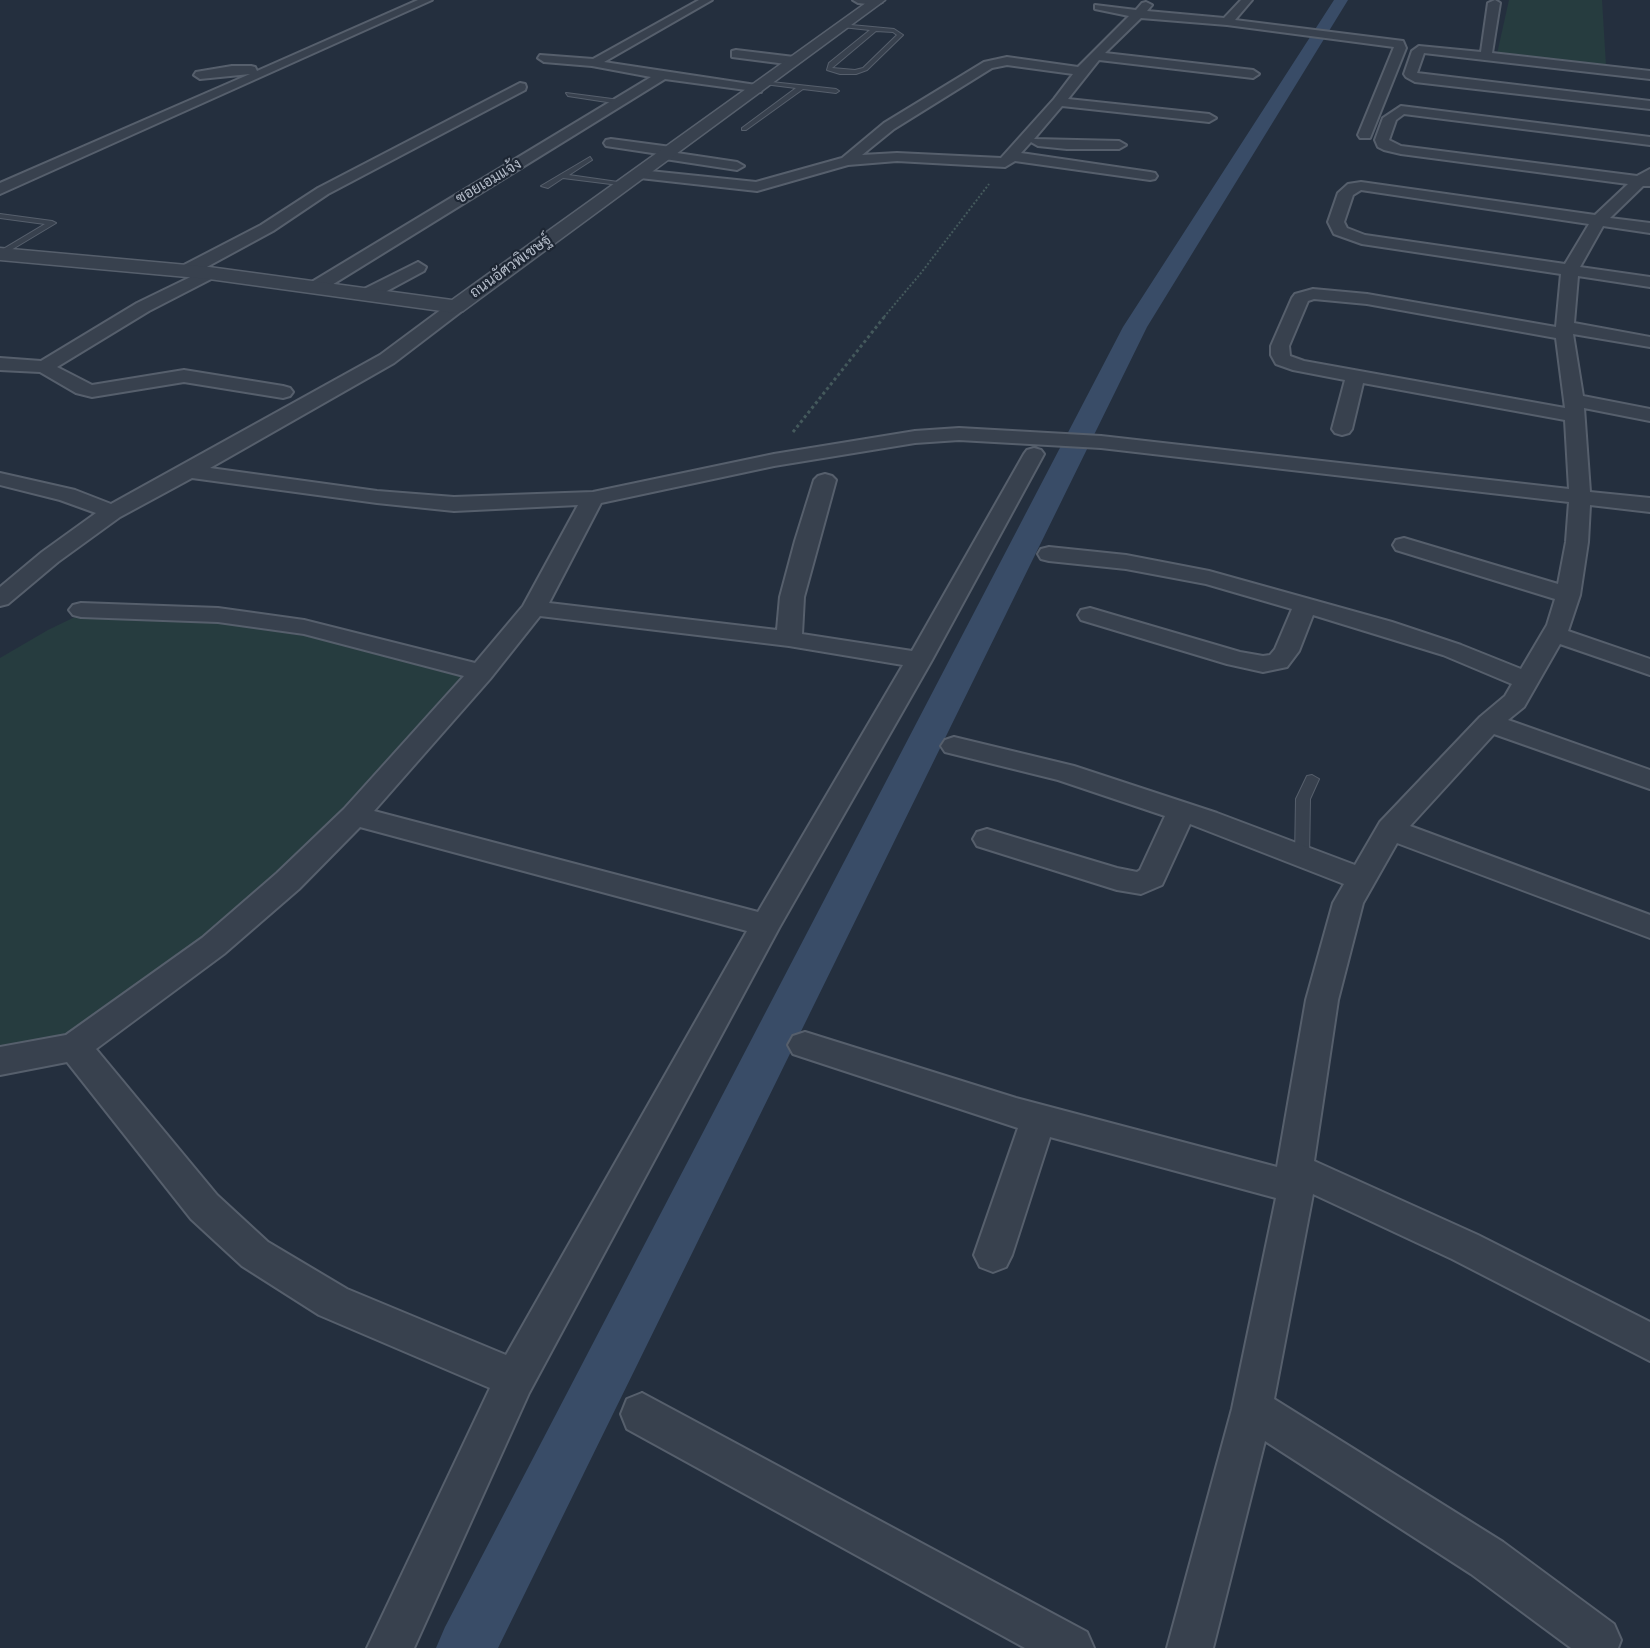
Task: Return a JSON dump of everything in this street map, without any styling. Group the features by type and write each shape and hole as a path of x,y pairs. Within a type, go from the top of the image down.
{"street":[{"path":"0,189 427,0"},
{"path":"858,0 878,1"},
{"path":"1008,160 1059,102 1081,71 1152,0"},
{"path":"1227,22 1247,0"},
{"name":"ถนนอัศวพิเชษฐ์","path":"0,254 209,273 456,307 878,1"},
{"path":"544,58 597,63 703,2 721,5"},
{"path":"1486,56 1494,3"},
{"path":"1089,18 1102,4 1139,14 1227,22 1399,44 1400,48 1363,139"},
{"path":"1112,39 1132,42"},
{"path":"1650,75 1423,49 1418,51 1410,75 1415,78 1650,105"},
{"path":"736,54 795,61"},
{"path":"240,56 274,68"},
{"path":"1097,56 1253,74"},
{"path":"847,161 889,126 988,65 1007,61 1081,71"},
{"path":"597,63 601,67 661,76 760,86"},
{"path":"200,75 232,70 274,68"},
{"name":"ซอยเอมแจ้ง","path":"316,287 661,76"},
{"path":"186,271 267,228 330,188 520,87"},
{"path":"1059,102 1170,121 1209,118"},
{"path":"1646,179 1401,150 1383,144 1382,140 1390,118 1401,110 1650,141"},
{"path":"1024,140 1067,145 1119,145"},
{"path":"611,143 738,166"},
{"path":"640,174 758,187 847,161 897,157 1008,160 1150,176"},
{"path":"1190,1648 1252,1409 1295,1178 1322,1000 1348,903 1390,829 1490,723 1515,701 1554,634 1568,595 1577,542 1580,496 1574,408 1564,331 1570,270 1599,220 1646,179"},
{"path":"675,192 688,180"},
{"path":"1650,228 1361,186 1353,187 1346,193 1336,222 1340,231 1362,239 1650,282"},
{"path":"368,294 418,267"},
{"path":"44,367 143,307 209,273"},
{"path":"1650,342 1564,331 1356,297 1313,294 1301,298 1280,346 1283,360 1355,376 1574,408 1650,415"},
{"path":"0,599 50,557 112,512 348,383 410,344 456,307"},
{"path":"0,364 44,367 83,389 92,391 184,376 283,392"},
{"path":"1342,429 1355,376"},
{"path":"189,471 376,497 454,504 594,498 774,460 915,437 959,434 1101,442 1650,505"},
{"path":"390,1648 515,1379 766,925 919,660 1034,454"},
{"path":"0,479 67,495 112,512"},
{"path":"789,639 792,597 806,540 825,480"},
{"path":"0,1061 74,1047 213,946 288,881 354,816 481,674 534,608 594,498"},
{"path":"1404,545 1568,595"},
{"path":"1049,554 1126,562 1209,578 1383,627 1452,651 1526,681"},
{"path":"1090,615 1236,659 1263,664 1278,662 1287,651 1305,605"},
{"path":"534,608 789,639 919,660"},
{"path":"81,610 218,615 304,627 388,646 481,674"},
{"path":"1554,634 1650,667"},
{"path":"1490,723 1650,780"},
{"path":"954,747 1064,772 1181,812 1362,879"},
{"path":"987,839 1117,879 1141,883 1152,877 1181,812"},
{"path":"354,816 766,925"},
{"path":"1390,829 1650,927"},
{"path":"805,1045 1038,1119 1295,1178 1465,1247 1650,1342"},
{"path":"74,1047 204,1207 255,1254 333,1302 515,1379"},
{"path":"993,1255 1038,1119"},
{"path":"1252,1409 1487,1558 1598,1640"},
{"path":"642,1414 1071,1648"}],"lane":[{"path":"842,25 894,31 900,35 865,69 856,72 840,72 830,69 831,64 875,29"},
{"path":"760,86 836,91"},
{"path":"744,129 801,87"},
{"path":"568,94 620,102"},
{"path":"545,186 590,159"},
{"path":"563,176 626,185"},
{"path":"0,216 52,223 0,254"},
{"path":"1302,858 1303,799 1312,779"}],"path":[{"path":"774,460 808,409 921,273 1008,160"}],"green space":[{"path":"1509,0 1602,0 1606,66 1497,54"},
{"path":"77,616 213,622 298,635 385,649 466,676 334,822 99,1048 0,1062 0,658"}],"waterway":[{"path":"466,1648 1135,327 1341,0"}]}
